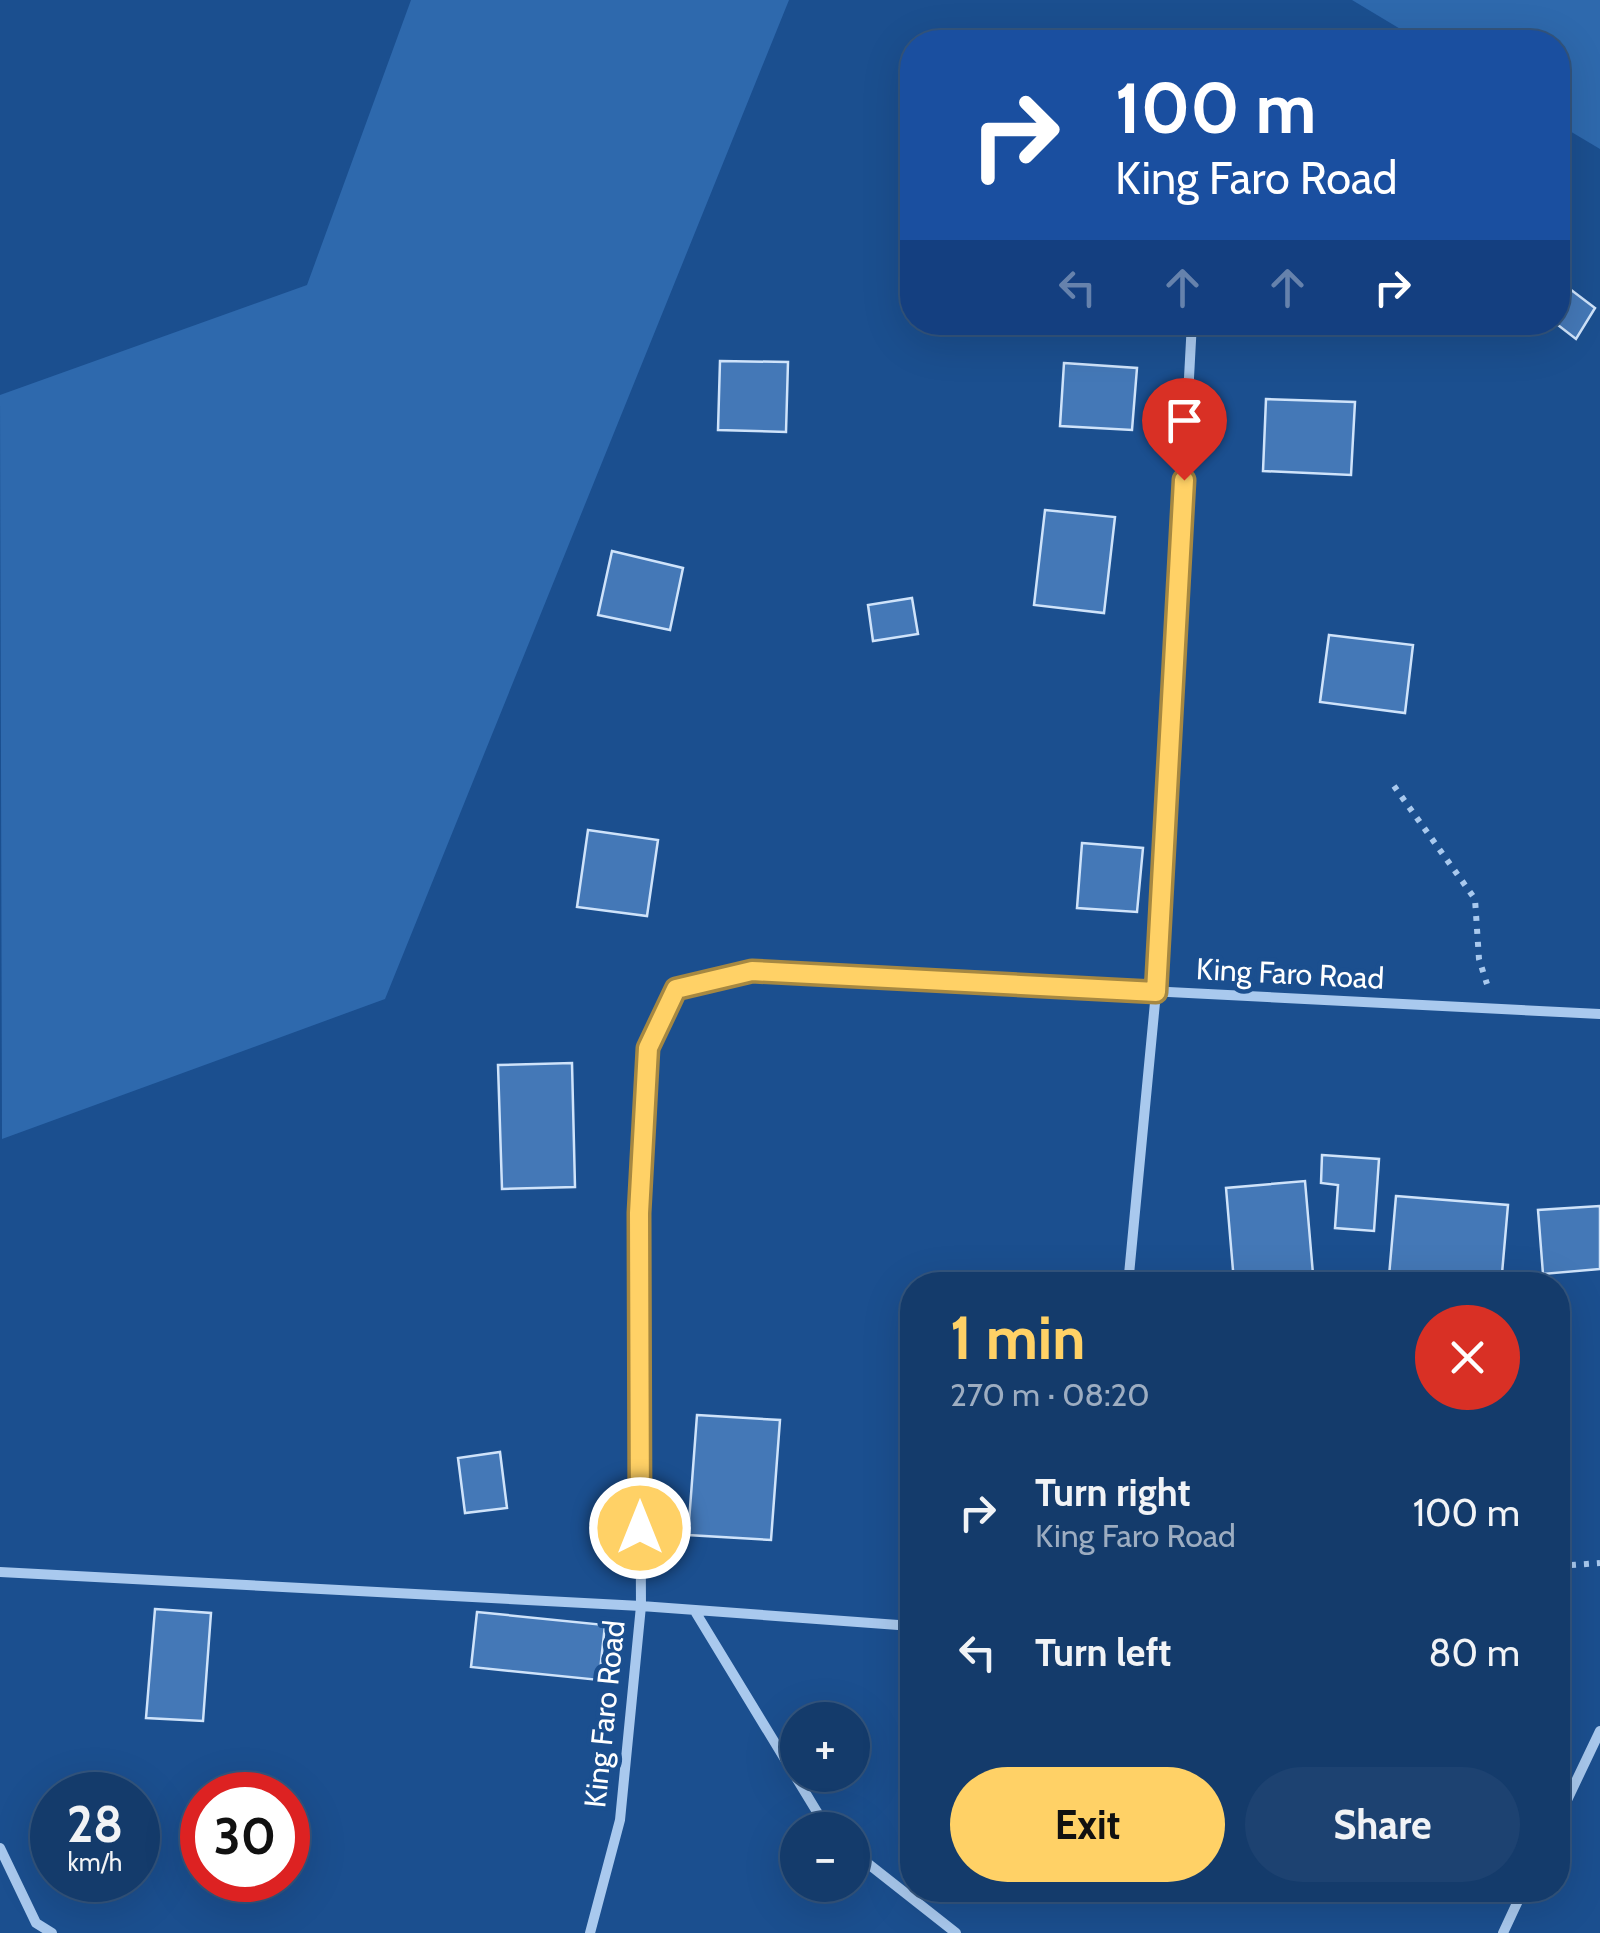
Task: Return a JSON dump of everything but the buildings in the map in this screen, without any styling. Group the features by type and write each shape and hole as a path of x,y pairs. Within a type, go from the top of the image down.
{"street":[{"path":"1129,1272 1156,992 1191,335"},
{"name":"King Faro Road","path":"590,1933 620,1820 640,1606 639,1213 648,1048 676,989 752,971 1600,1014"},
{"path":"0,1572 640,1606 900,1625"},
{"path":"696,1613 817,1812"},
{"path":"1570,1794 1600,1731"},
{"path":"0,1848 36,1923 52,1933"},
{"path":"870,1864 900,1888"},
{"path":"917,1902 956,1933"},
{"path":"1503,1933 1518,1902"}],"path":[{"path":"1394,786 1474,899 1479,959 1495,1009"},
{"path":"1570,1565 1600,1563"}],"shaded area":[{"path":"411,0 789,0 385,999 2,1139 0,395 307,285"},
{"path":"1352,0 1600,0 1600,149 1570,131 1570,30 1402,30"}],"route":[{"path":"640,1528 639,1213 648,1048 676,989 752,971 1156,992 1184,480"}]}
